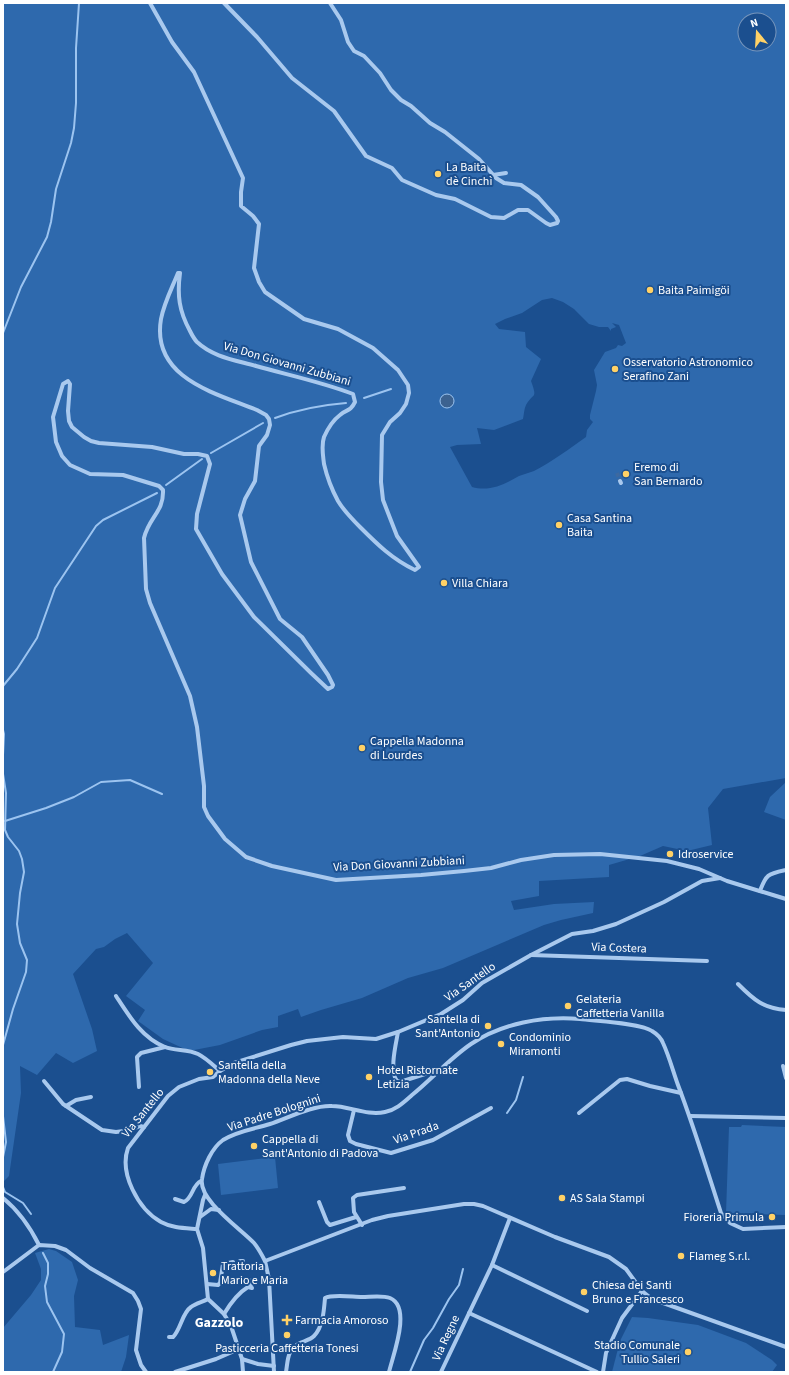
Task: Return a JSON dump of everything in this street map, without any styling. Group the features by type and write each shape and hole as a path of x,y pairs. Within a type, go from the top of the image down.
{"street":[{"name":"Via Don Giovanni Zubbiani","path":"150,3 172,42 194,72 243,178 241,206 257,220 259,227 254,268 259,282 266,292 304,319 338,329 373,348 398,370 408,385 406,404 382,435 381,482 383,500 397,536 419,567 415,570 381,548 349,515 339,502 326,471 322,452 324,438 330,424 340,414 352,409 355,402 353,394 336,387 238,362 208,350 196,341 186,324 178,296 180,273 178,273 161,317 160,337 162,346 168,359 177,370 194,384 257,410 269,419 269,430 259,446 255,481 245,499 240,515 252,562 259,580 280,619 302,637 328,676 333,685 328,689 310,674 254,616 222,574 196,529 197,514 210,464 207,456 198,454 184,454 152,447 99,443 91,441 72,427 69,421 68,411 70,384 68,381 63,384 53,417 54,430 56,442 62,456 70,465 90,474 123,475 159,486 163,490 163,503 150,522 144,538 146,589 150,603 190,696 197,727 203,778 204,807 208,816 225,839 246,858 272,866 336,880 469,871 554,855 600,854 667,861 699,869 721,878"},
{"path":"224,3 257,37 292,78 334,111 366,156 392,168 402,180 436,195 455,198 491,217 504,218 518,210 528,210 550,225 557,224 558,221 556,217 538,197 520,185 504,183 496,178 479,159 445,132 430,123 420,112 401,100 380,72 364,56 354,51 348,42 341,20 330,3"},
{"path":"492,174 506,173"},
{"path":"760,891 764,879 773,873 786,870"},
{"path":"721,878 786,899"},
{"name":"Via Santello","path":"197,1229 174,1227 161,1222 151,1215 137,1199 128,1182 126,1155 128,1148 168,1096 179,1087 199,1079 213,1077 234,1063 307,1041 343,1037 376,1038 398,1032 442,1014 463,1000 482,983 572,934 593,931 616,924 664,902 702,881 721,878"},
{"name":"Via Costera","path":"531,955 707,961"},
{"path":"738,984 762,1005 775,1009 786,1010"},
{"path":"116,996 130,1018 155,1042 165,1047 197,1054 220,1071"},
{"name":"Via Padre Bolognini","path":"175,1199 184,1202 188,1200 198,1182 201,1181 209,1158 216,1147 223,1141 238,1134 321,1106 334,1106 374,1113 392,1110 399,1106 470,1045 490,1032 510,1025 548,1019 566,1018 610,1022 647,1028 654,1032 662,1042 690,1116 721,1213 730,1223 743,1229 786,1227"},
{"path":"398,1032 394,1051 394,1074 397,1081 400,1082 428,1073 436,1074"},
{"path":"139,1087 137,1057 141,1053 165,1047"},
{"path":"783,1066 786,1078"},
{"path":"579,1113 620,1080 628,1079 681,1093"},
{"path":"44,1081 63,1104 102,1130 116,1132 131,1130 140,1126 144,1127"},
{"path":"66,1106 76,1100 91,1097"},
{"name":"Via Prada","path":"354,1110 348,1135 350,1141 356,1144 391,1152 433,1140 491,1108"},
{"path":"690,1116 786,1118"},
{"path":"201,1181 202,1190 205,1195 255,1244 265,1261 269,1285 274,1372"},
{"path":"362,1224 356,1216 352,1200 353,1198 357,1195 404,1188"},
{"path":"205,1195 197,1229 203,1248 208,1299 224,1314 232,1326 242,1359 243,1372"},
{"path":"3,1198 13,1206 31,1228 39,1245"},
{"path":"319,1202 327,1222 330,1225 356,1216"},
{"path":"265,1261 362,1224 388,1216 464,1204 474,1204 483,1206 555,1237 609,1257 626,1269 642,1291 652,1299 786,1348"},
{"path":"200,1217 211,1209 219,1210"},
{"name":"Via Regne","path":"441,1372 492,1265 510,1218"},
{"path":"3,1272 39,1245 55,1246 66,1250 90,1268 133,1293 141,1310 136,1350 141,1365 146,1372"},
{"path":"207,1284 218,1285 220,1283 223,1264 233,1262"},
{"path":"492,1265 587,1311"},
{"path":"224,1314 230,1305 250,1287 252,1280"},
{"path":"603,1372 606,1353 622,1318 642,1291"},
{"path":"286,1372 288,1356 291,1350 299,1343 313,1338 317,1333 323,1318 325,1298 330,1295 343,1297 388,1297 396,1301 401,1310 401,1318 396,1347 389,1372"},
{"path":"169,1337 173,1337 178,1333 185,1314 190,1307 208,1299"},
{"path":"469,1313 597,1372"},
{"path":"175,1372 239,1350"},
{"path":"242,1359 258,1364 274,1366"}],"shaded area":[{"path":"3,3 786,3 786,778 723,789 708,808 712,845 687,851 663,846 640,856 609,865 609,877 539,881 539,896 511,901 514,910 554,904 594,902 593,913 544,925 443,968 408,978 362,998 301,1017 298,1009 278,1016 278,1027 262,1030 220,1045 189,1051 163,1039 138,1021 145,1010 126,996 153,963 127,933 115,939 104,947 96,949 73,974 92,1029 97,1051 73,1063 56,1053 37,1075 20,1066 21,1093 9,1176 3,1182","holes":["552,298 563,302 574,309 589,324 599,327 608,327 611,331 611,329 616,327 612,323 619,325 626,343 622,346 618,345 616,348 605,352 594,370 597,385 590,415 590,419 593,422 587,430 586,437 534,471 491,488 485,489 472,487 450,447 457,445 481,444 477,428 494,430 523,419 526,405 534,395 531,381 541,359 526,347 525,332 499,329 495,324 522,313 542,300"]},
{"path":"444,394 450,394 454,398 454,404 450,408 444,408 440,404 440,398"},
{"path":"786,782 786,820 764,812 770,797"},
{"path":"742,1125 786,1127 785,1215 726,1213 729,1127 741,1127"},
{"path":"275,1157 278,1188 221,1195 218,1164"},
{"path":"49,1249 56,1251 72,1262 78,1280 74,1296 75,1327 100,1330 103,1345 129,1335 126,1357 121,1372 3,1372 3,1328 31,1295 41,1280 41,1269 35,1253"},
{"name":"Stadio Comunale Tullio Saleri","path":"632,1317 698,1325 746,1343 777,1365 772,1372 612,1372 620,1341"}],"waterway":[{"path":"3,333 21,287 47,237 56,189 71,143 76,103 76,48 79,3"},
{"path":"364,398 391,389"},
{"path":"275,418 310,408 346,403"},
{"path":"211,453 263,423"},
{"path":"166,485 202,459"},
{"path":"3,686 17,669 37,638 55,588 96,526 103,520 157,493"},
{"path":"3,730 3,755"},
{"path":"3,774 6,793 5,830 8,837 19,851 24,872 17,924 20,943 27,960 26,972 13,1009 3,1045"},
{"path":"5,821 74,797 101,782 130,780 162,794"},
{"path":"507,1113 516,1100 523,1077"},
{"path":"3,1116 6,1142 3,1157"},
{"path":"3,1187 5,1192 23,1203 31,1214"},
{"path":"43,1253 48,1263 48,1274 45,1286 47,1302 64,1334 62,1352 53,1372"},
{"path":"410,1372 424,1340 459,1285 463,1269"}],"tunnel":[{"path":"617,473 620,481"}],"place":[{"name":"La Baita dè Cinchì","path":"438,174"},
{"name":"Baita Paimigöi","path":"650,290"},
{"name":"Osservatorio Astronomico Serafino Zani","path":"615,369"},
{"name":"Eremo di San Bernardo","path":"626,474"},
{"name":"Casa Santina Baita","path":"559,525"},
{"name":"Villa Chiara","path":"444,583"},
{"name":"Cappella Madonna di Lourdes","path":"362,748"},
{"name":"Idroservice","path":"670,854"},
{"name":"Gelateria Caffetteria Vanilla","path":"568,1006"},
{"name":"Santella di Sant'Antonio","path":"488,1026"},
{"name":"Condominio Miramonti","path":"501,1044"},
{"name":"Santella della Madonna della Neve","path":"210,1072"},
{"name":"Hotel Ristornate Letizia","path":"369,1077"},
{"name":"Cappella di Sant'Antonio di Padova","path":"254,1146"},
{"name":"AS Sala Stampi","path":"562,1198"},
{"name":"Fioreria Primula","path":"772,1217"},
{"name":"Flameg S.r.l.","path":"681,1256"},
{"name":"Trattoria Mario e Maria","path":"213,1273"},
{"name":"Chiesa dei Santi Bruno e Francesco","path":"584,1292"},
{"name":"Farmacia Amoroso","path":"287,1320"},
{"name":"Pasticceria Caffetteria Tonesi","path":"287,1335"},
{"name":"Stadio Comunale Tullio Saleri","path":"688,1352"}],"district":[{"name":"Gazzolo","path":"219,1323"}]}
